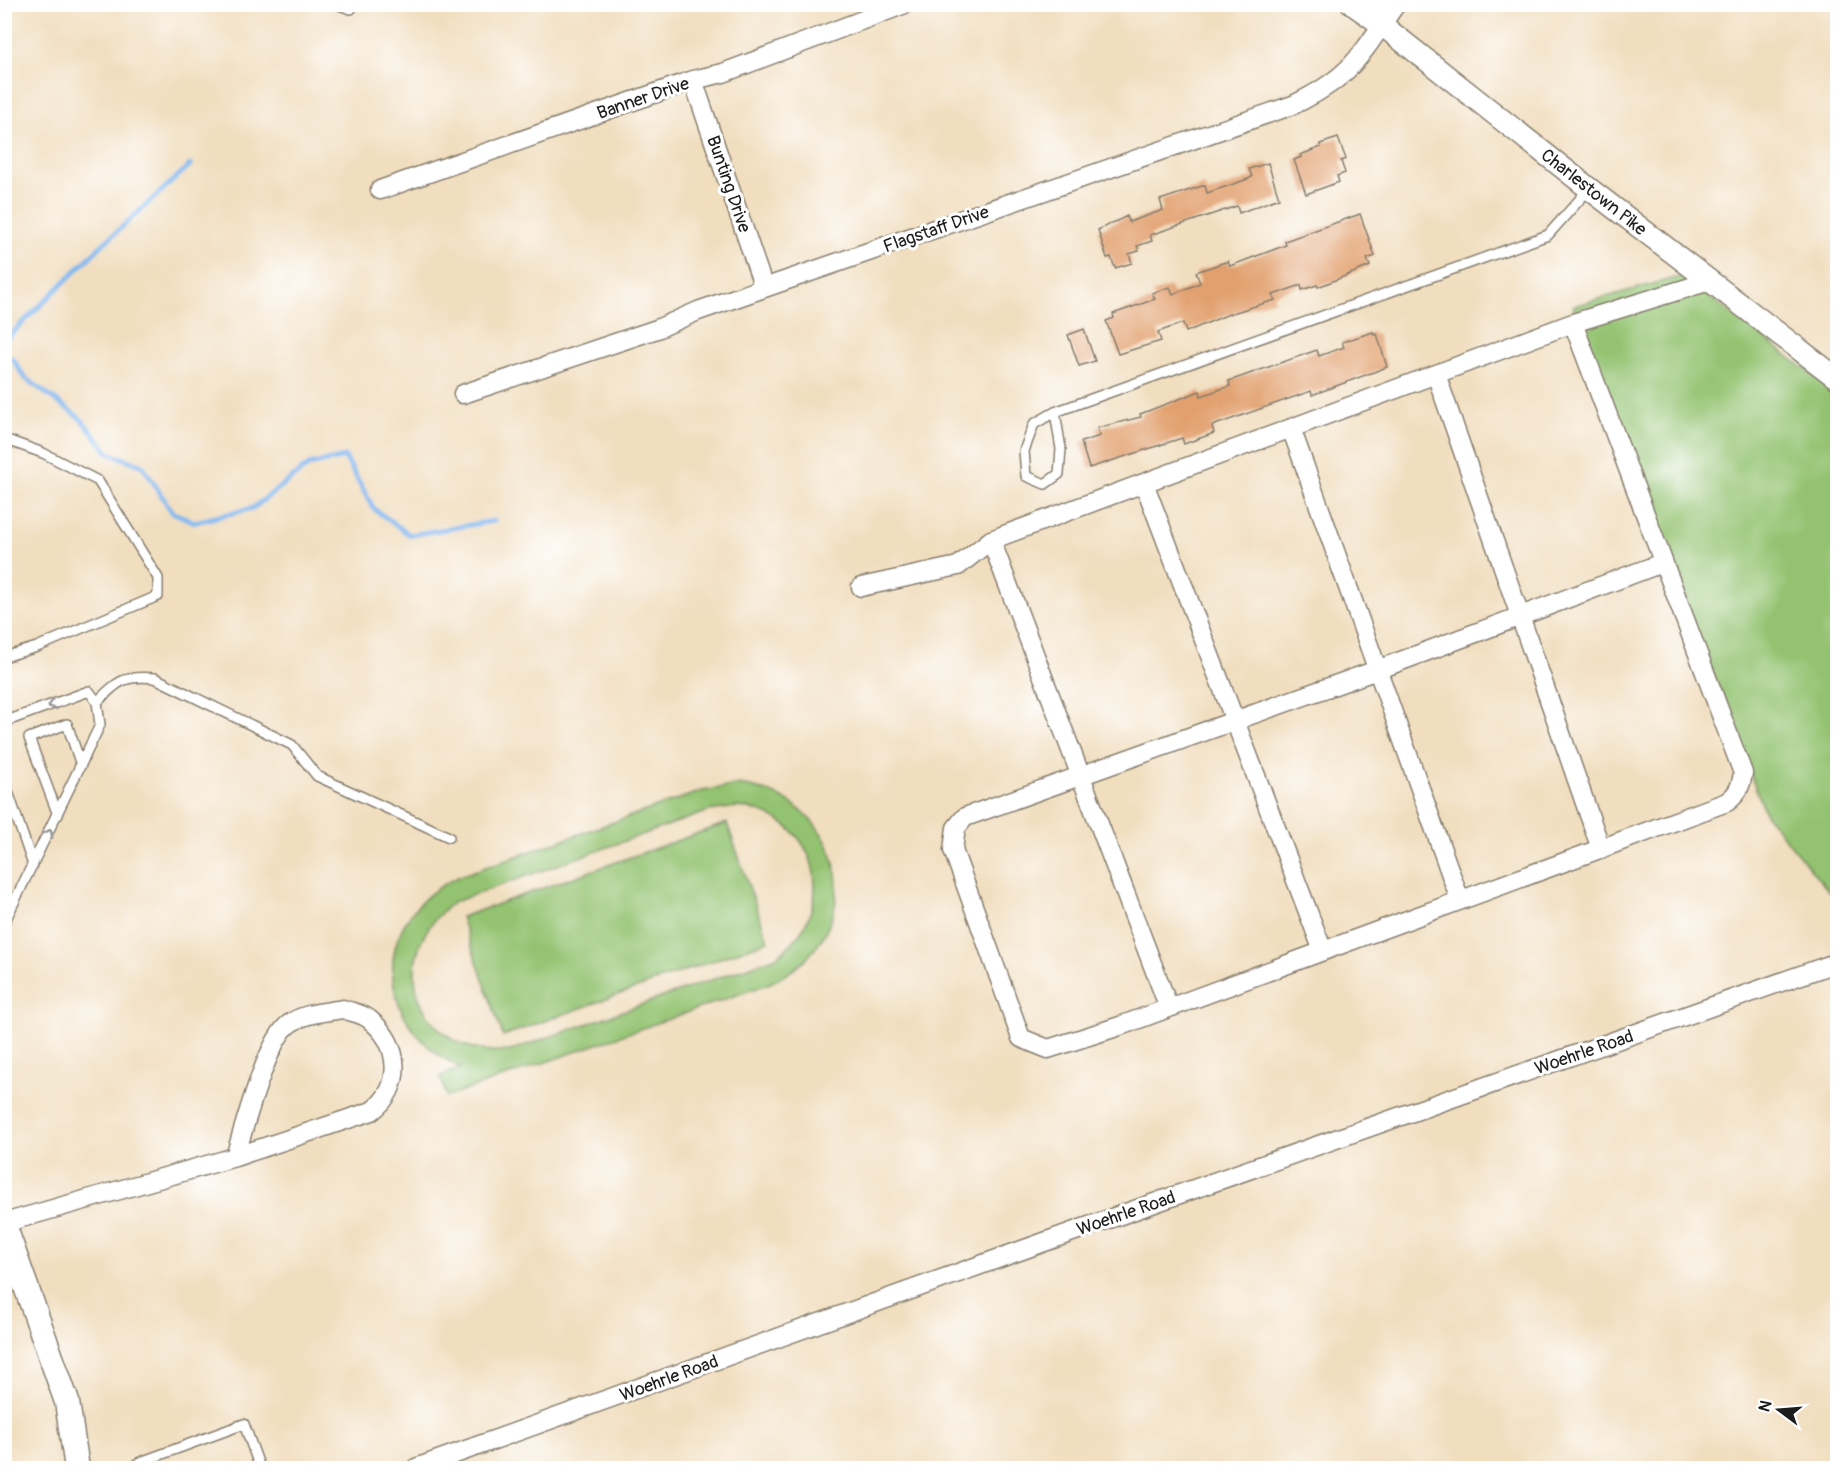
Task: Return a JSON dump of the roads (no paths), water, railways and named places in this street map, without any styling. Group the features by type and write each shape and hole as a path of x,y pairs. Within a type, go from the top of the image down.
{"main road":[{"path":"4,1224 67,1402 77,1468"}],"street":[{"name":"Banner Drive","path":"380,190 693,80 723,73 905,4"},
{"name":"Charlestown Pike","path":"1352,4 1838,379"},
{"name":"Flagstaff Drive","path":"463,394 657,329 698,311 1293,105 1322,91 1348,72 1365,52 1396,4"},
{"name":"Bunting Drive","path":"693,80 764,288"},
{"path":"861,587 958,566 991,540 1573,324 1710,281"},
{"path":"1573,324 1743,773 1741,787 1727,802 1169,1008 1048,1049 1021,1038 953,850 956,828 965,817 1377,670 1662,562"},
{"path":"1436,374 1601,849"},
{"path":"1291,428 1460,900"},
{"path":"1144,483 1323,951"},
{"path":"991,540 1169,1008"},
{"name":"Woehrle Road","path":"416,1468 1075,1231 1838,962"},
{"path":"4,1224 234,1157 372,1111 385,1101 392,1078 395,1054 388,1040 368,1018 343,1009 299,1018 287,1025 270,1054 234,1157"}],"lane":[{"path":"336,4 351,9"},
{"path":"1055,412 1061,449 1059,474 1045,484 1026,476 1024,451 1034,424 1055,412 1548,236 1589,189"},
{"path":"4,439 43,453 98,481 158,578 158,596 37,647 4,657"},
{"path":"97,702 118,681 135,676 155,678 292,745 317,776 449,837"},
{"path":"4,722 89,692 97,702 100,725 6,919"},
{"path":"58,815 29,738 67,724 81,765"},
{"path":"4,780 33,865"},
{"path":"4,905 6,919"},
{"path":"138,1463 244,1424 260,1468"}],"waterway":[{"path":"4,341 101,246 190,165"},
{"path":"4,355 13,359 24,377 81,419 109,453 143,466 172,512 195,522 253,508 309,465 345,457 374,509 410,535 494,521"}]}
